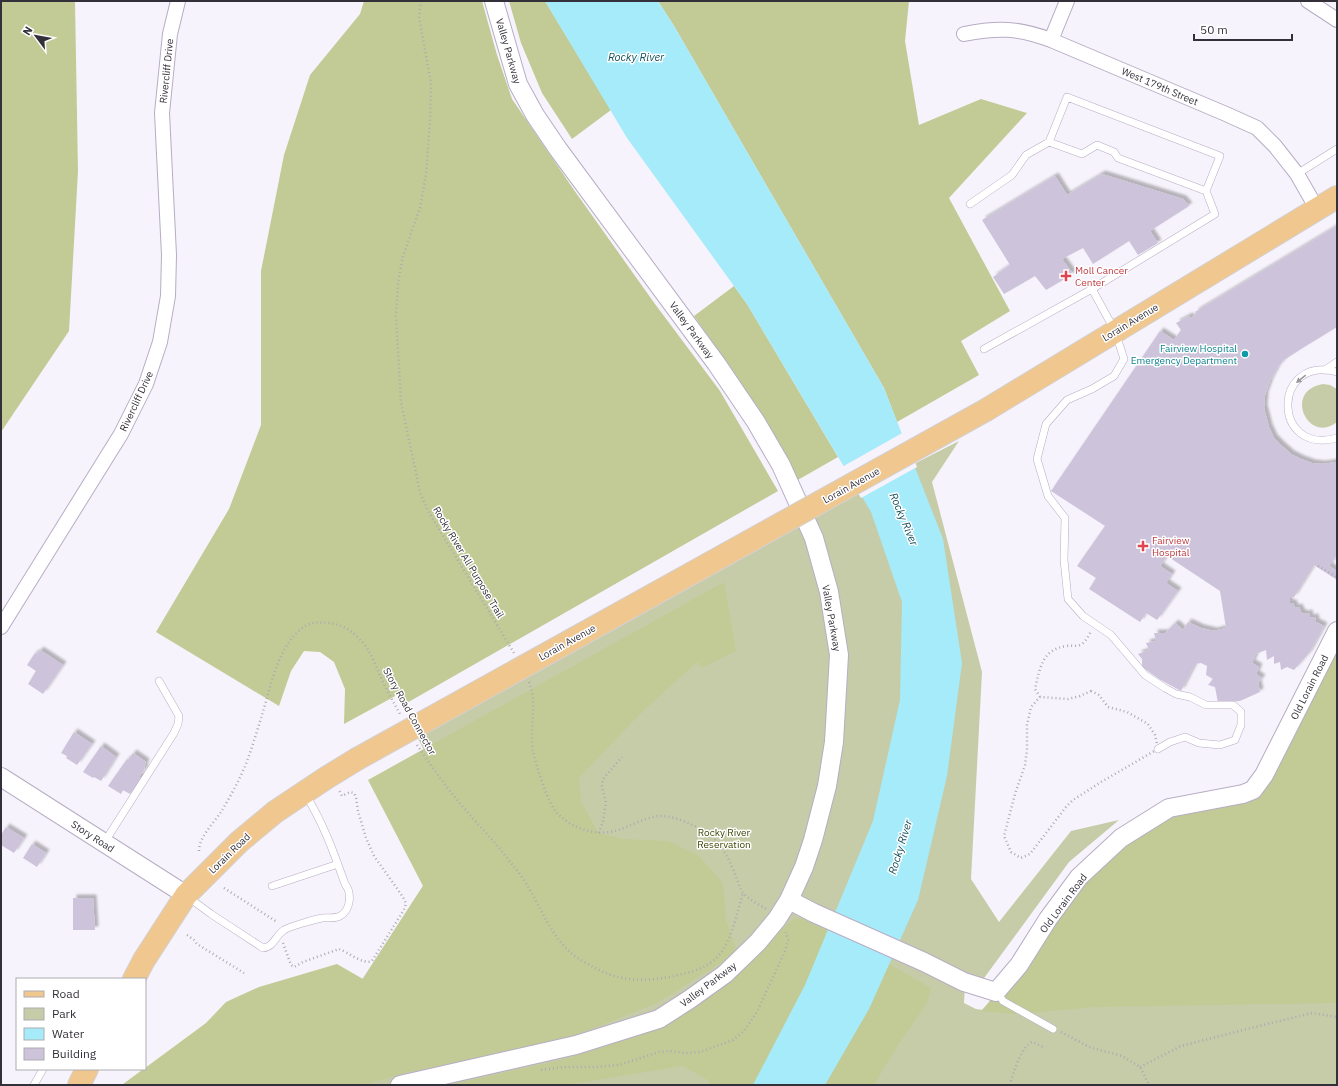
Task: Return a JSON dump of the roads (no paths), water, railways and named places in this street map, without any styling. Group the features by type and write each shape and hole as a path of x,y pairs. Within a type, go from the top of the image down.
{"main road":[{"name":"Lorain Avenue","path":"356,759 986,410 1337,197"},
{"name":"Lorain Road","path":"135,978 144,960 186,895 239,842 275,812 356,759"},
{"path":"79,1085 86,1070"}],"street":[{"name":"Rivercliff Drive","path":"1,627 121,434 146,384 160,342 168,296 169,255 162,113 170,34 178,1"},
{"name":"Valley Parkway","path":"400,1085 576,1045 659,1019 690,1000 725,974 758,942 777,919 789,900 804,867 813,840 827,786 834,742 839,654 830,592 814,538 781,465 756,422 716,364 558,149 535,115 518,84 494,1"},
{"path":"1051,40 1067,1"},
{"path":"1308,1 1337,20"},
{"name":"West 179th Street","path":"964,34 1001,29 1031,33 1051,40 1257,128 1275,146 1297,174 1317,209"},
{"name":"Old Lorain Road","path":"996,992 1019,965 1048,919 1079,877 1121,838 1169,808 1243,794 1253,790 1264,775 1337,631"},
{"name":"Story Road","path":"1,777 186,895"},
{"path":"789,900 964,982 996,992"}],"lane":[{"path":"970,204 1012,176 1026,155 1049,142 1067,97 1220,156 1206,191 1215,214 1092,290 984,349"},
{"path":"1049,142 1082,154 1097,144 1114,152 1118,158 1206,191"},
{"path":"1297,174 1337,149"},
{"path":"1092,290 1115,331 1124,359 1114,376 1092,389 1067,400 1046,424 1037,459 1048,496 1065,518 1064,552 1068,600 1083,616 1112,635 1145,675 1165,688 1176,694 1190,697 1206,705 1233,705 1241,712 1241,725 1235,740 1220,744 1199,743 1184,737 1170,742 1158,749"},
{"path":"1325,370 1337,362"},
{"path":"1337,372 1325,370 1313,371 1303,376 1294,384 1289,394 1287,406 1289,418 1295,428 1304,436 1315,440 1327,441 1337,438"},
{"path":"104,843 174,733 178,724 179,716 159,680"},
{"path":"186,895 211,914 264,948 271,946 284,930 320,918 339,917 345,912 349,903 348,888 345,884 326,833 313,806 304,792"},
{"path":"272,886 338,864"},
{"path":"996,992 1003,1001 1053,1029"},
{"path":"34,1085 42,1070"}],"water":[{"name":"Rocky River","path":"545,1 658,1 674,26 884,388 943,539 962,663 947,776 918,900 869,1009 825,1085 753,1085 805,985 873,821 900,700 902,602 871,512 747,304 627,138"}],"place":[{"name":"Moll Cancer Center","path":"1066,276"},
{"name":"Fairview Hospital Emergency Department","path":"1245,354"},
{"name":"Fairview Hospital","path":"1143,546"}],"park label":[{"name":"Rocky River Reservation","path":"724,838"}]}
